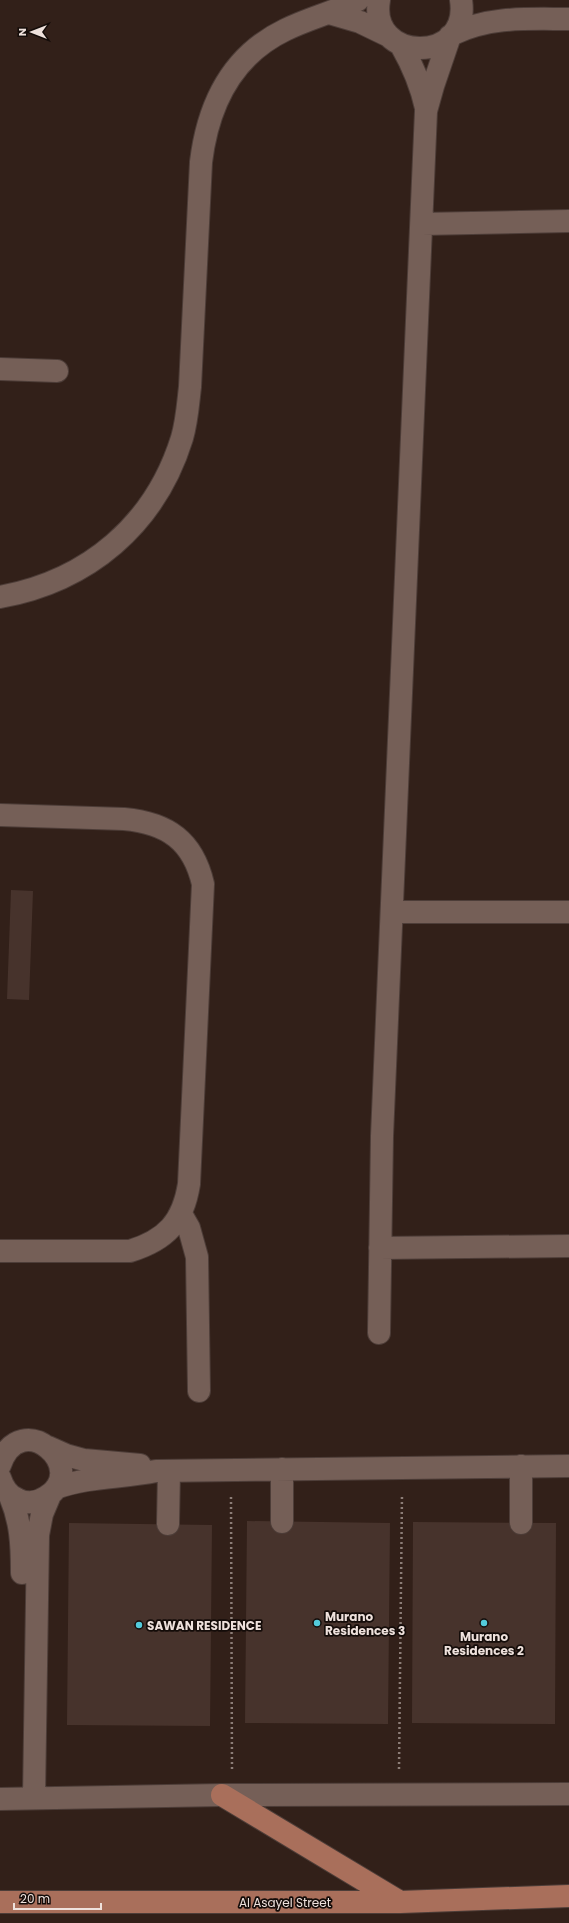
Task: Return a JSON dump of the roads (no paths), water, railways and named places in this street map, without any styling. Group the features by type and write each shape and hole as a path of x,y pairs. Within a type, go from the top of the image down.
{"main road":[{"path":"227,1795 400,1902"},
{"name":"Al Asayel Street","path":"0,1902 400,1902 569,1896"}],"street":[{"path":"0,597 27,592 51,584 95,559 115,544 133,526 162,484 182,437 187,412 190,387 200,162 204,135 212,109 224,84 241,63 261,44 284,30 358,0"},
{"path":"379,0 379,17 395,41 421,88 426,111"},
{"path":"379,1333 382,1136 426,111 433,86 452,35 461,16 461,0"},
{"path":"329,13 360,22 395,41 417,49 433,48 452,35 471,25 501,20 569,19"},
{"path":"422,224 569,221"},
{"path":"0,369 57,371"},
{"path":"0,815 124,819 156,825 170,832 183,842 193,854 200,869 203,884 189,1184 187,1200 181,1214 172,1228 160,1238 145,1246 130,1251 0,1252"},
{"path":"392,912 569,912"},
{"path":"181,1214 190,1228 197,1257 199,1392"},
{"path":"380,1248 569,1246"},
{"path":"3,1454 22,1442 29,1440 80,1459 131,1464 163,1471"},
{"path":"34,1798 38,1535 42,1514 60,1480 59,1462 55,1454 48,1447"},
{"path":"521,1466 521,1523"},
{"path":"4,1486 24,1502 42,1500 53,1492 84,1479 130,1476 163,1471 569,1466"},
{"path":"282,1469 282,1522"},
{"path":"163,1471 168,1524"},
{"path":"4,1486 18,1517 22,1541 22,1619 29,1644 36,1655"},
{"path":"0,1799 227,1795 569,1794"}],"place":[{"name":"Murano Residences 3","path":"317,1623"},
{"name":"Murano Residences 2","path":"484,1623"},
{"name":"SAWAN RESIDENCE","path":"139,1625"}]}
